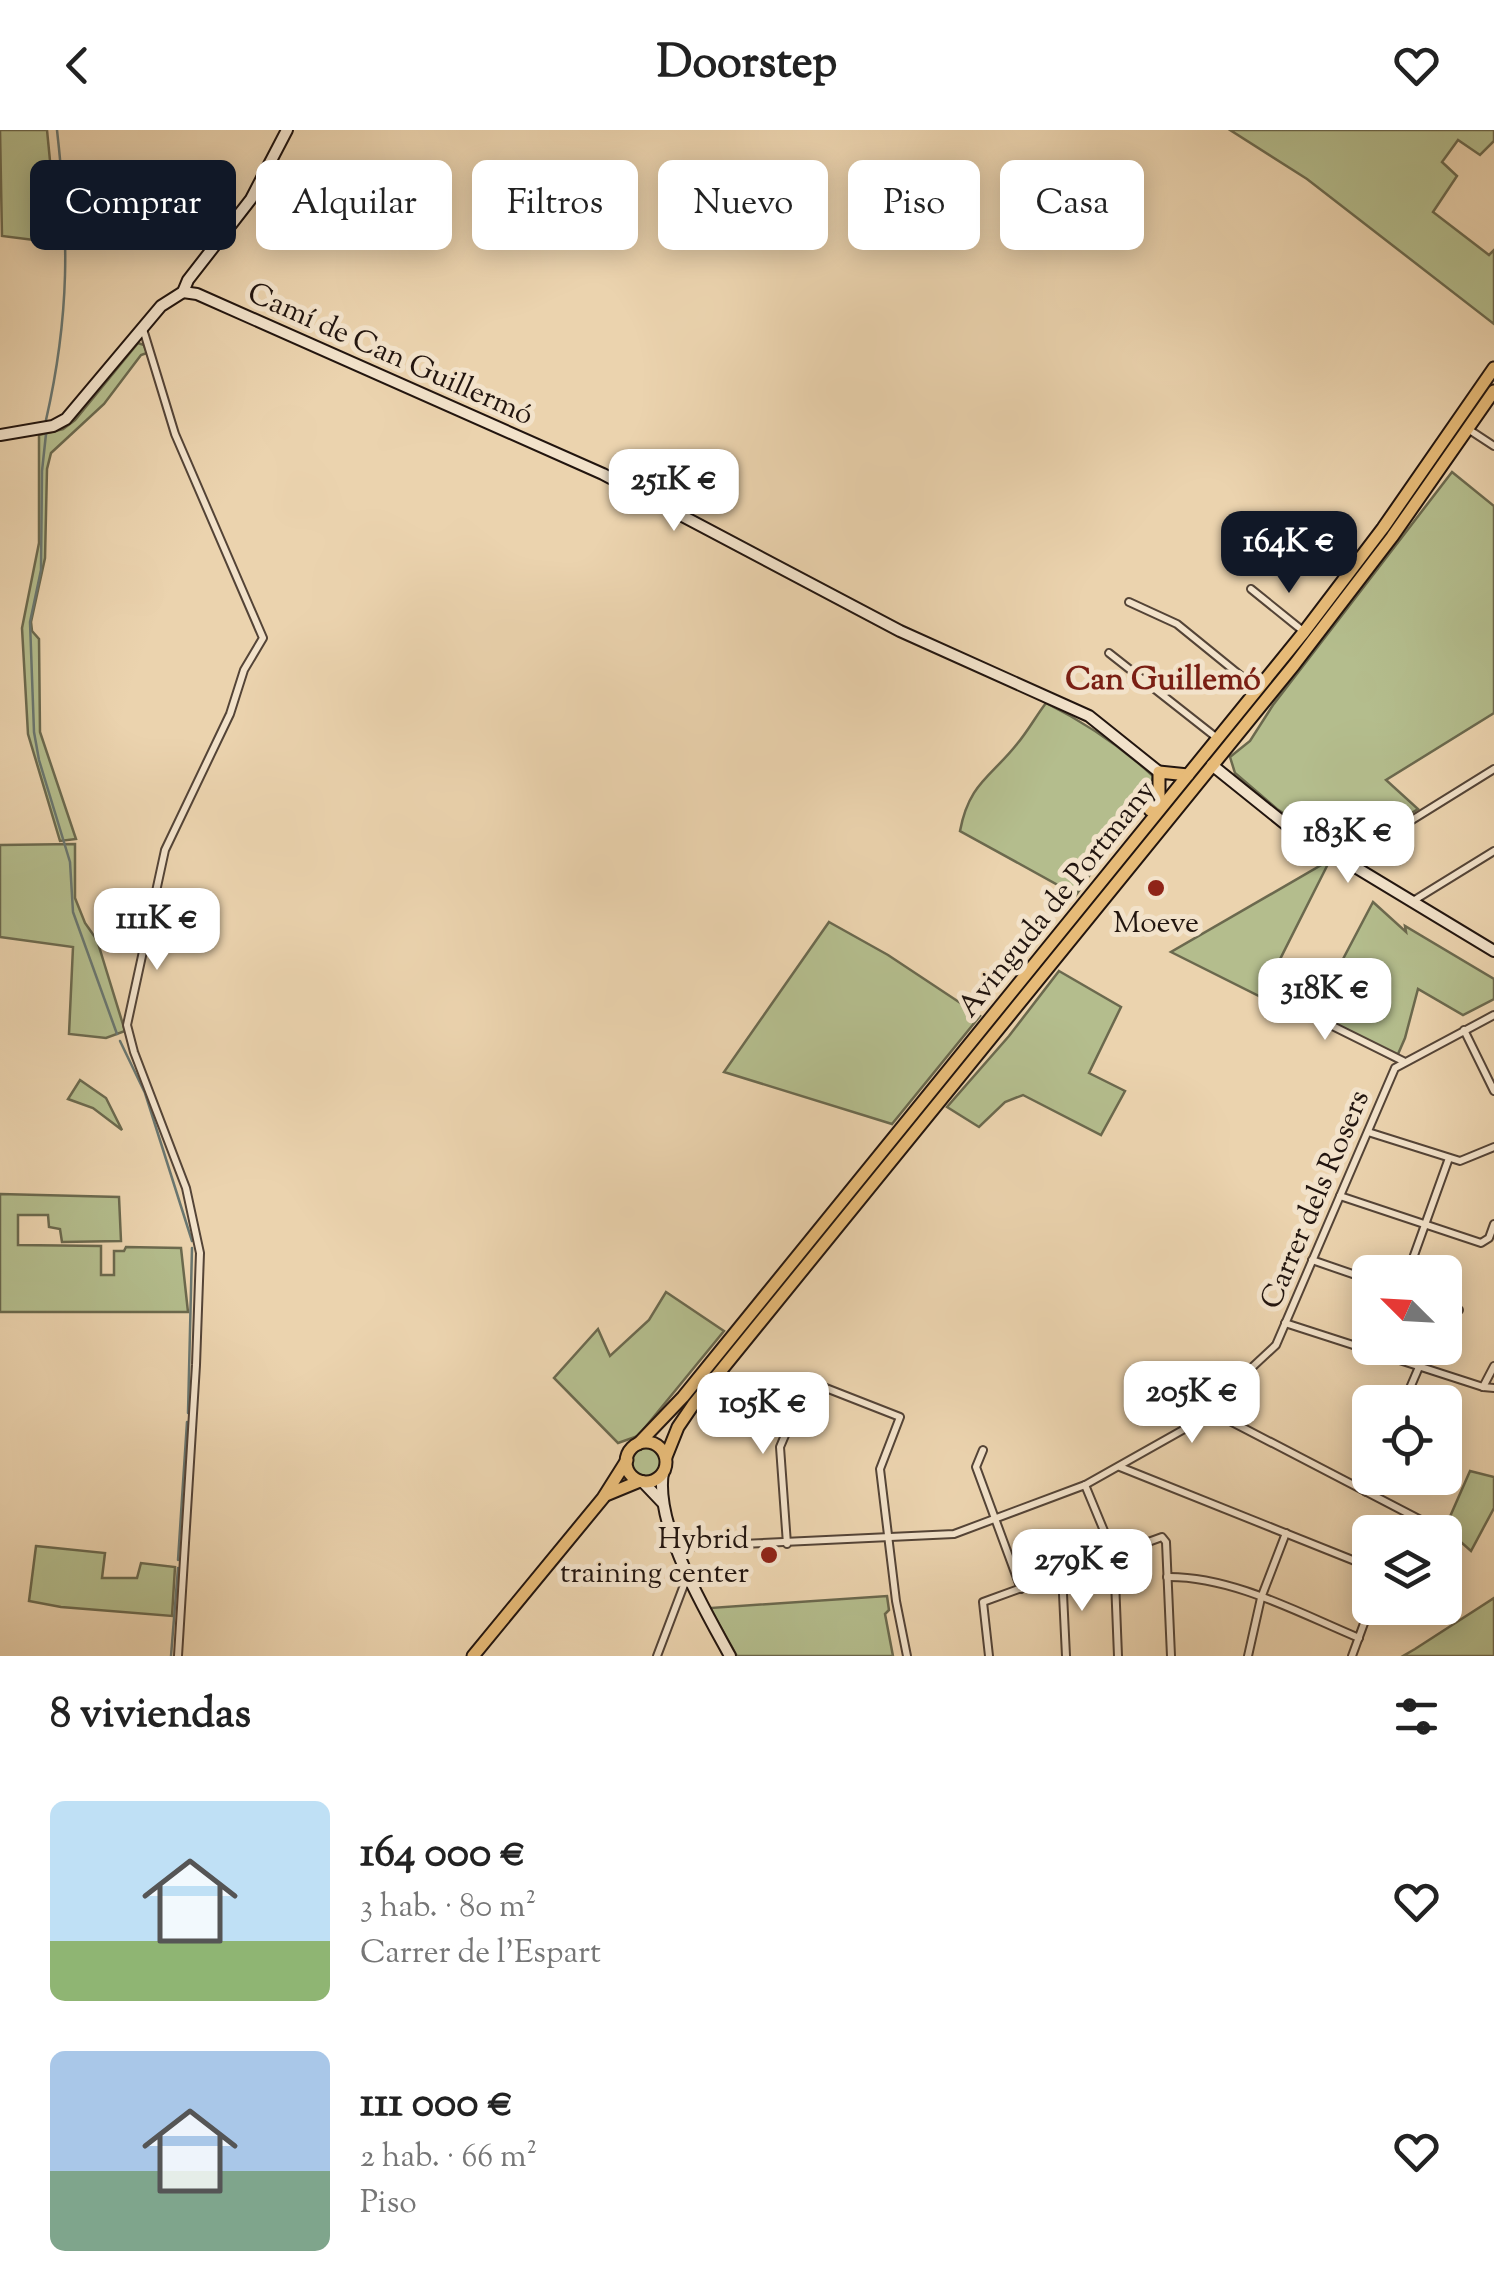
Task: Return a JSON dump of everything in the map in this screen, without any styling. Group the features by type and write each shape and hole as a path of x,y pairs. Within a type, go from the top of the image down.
{"main road":[{"name":"Avinguda de Portmany","path":"638,1444 694,1384 1304,632 1384,528 1494,368"},
{"name":"Avinguda de Portmany","path":"666,1457 672,1438 693,1405 1350,592 1494,391"},
{"path":"1083,904 1096,877 1158,798 1159,772 1188,775"},
{"path":"473,1656 602,1498 638,1444 656,1444 666,1457 663,1472 654,1480 621,1486 602,1498"},
{"path":"627,1460 629,1471 641,1481"}],"street":[{"path":"0,435 54,426 66,419 142,328 168,300 183,292 188,280 251,199 288,130"},
{"name":"Camí de Can Guillermó","path":"183,292 197,294 616,481 900,631 1089,716 1159,772"},
{"path":"142,328 175,434 263,638 244,670 230,714 166,850 127,1025 186,1188 200,1253 178,1656"},
{"path":"1468,428 1494,446"},
{"path":"1251,589 1304,632"},
{"path":"1129,602 1176,624 1258,689"},
{"path":"1109,654 1218,738"},
{"path":"1212,765 1289,827 1494,951"},
{"path":"1345,862 1494,769"},
{"path":"1413,901 1494,851"},
{"path":"1483,944 1494,936"},
{"path":"1264,992 1402,1061 1494,1014"},
{"path":"1464,1030 1494,1091"},
{"name":"Carrer dels Rosers","path":"678,1548 954,1534 1085,1485 1188,1427 1276,1345 1395,1068 1402,1061"},
{"path":"1368,1132 1460,1162 1494,1148"},
{"path":"1414,1255 1448,1158"},
{"path":"1340,1196 1481,1243 1489,1238 1494,1224"},
{"path":"1312,1260 1352,1274"},
{"path":"1285,1323 1352,1342"},
{"path":"1414,1365 1482,1388 1494,1388"},
{"path":"1482,1388 1494,1366"},
{"path":"1411,1385 1419,1367"},
{"path":"787,1544 780,1447 808,1381 900,1417 880,1469 907,1656"},
{"path":"1207,1410 1352,1485"},
{"path":"983,1450 976,1467 1020,1588"},
{"path":"1120,1467 1352,1559"},
{"path":"663,1472 663,1503 688,1576 730,1656"},
{"path":"641,1481 663,1503"},
{"path":"1085,1485 1114,1555 1118,1656"},
{"path":"1372,1495 1411,1515"},
{"path":"1248,1656 1261,1598 1286,1533"},
{"path":"989,1656 983,1602 1162,1537 1166,1542 1170,1656"},
{"path":"1062,1574 1066,1656"},
{"path":"657,1656 688,1576"},
{"path":"1167,1577 1194,1576 1359,1638"},
{"path":"676,1605 701,1602"},
{"path":"1352,1656 1364,1625"}],"green space":[{"path":"0,130 47,130 50,160 30,160 30,240 2,236"},
{"path":"1230,130 1494,130 1494,141 1480,155 1458,140 1442,162 1457,176 1433,212 1489,255 1494,250 1494,324 1307,179"},
{"path":"138,343 144,345 147,353 141,355 104,404 51,453 47,469 45,558 31,622 39,639 40,732 76,839 60,841 28,734 22,628 39,543 39,435 63,429 75,420"},
{"path":"1452,472 1494,506 1494,713 1386,780 1418,809 1345,854 1277,809 1235,773 1230,757 1250,741 1273,705"},
{"path":"1046,703 1102,735 1153,776 1149,801 1111,844 1076,895 960,831 975,791 1021,739"},
{"path":"75,844 75,898 97,940 125,1031 106,1038 69,1034 73,947 0,937 0,845"},
{"path":"1330,860 1261,997 1171,952"},
{"path":"1373,902 1406,932 1405,926 1494,979 1494,999 1463,1015 1418,989 1395,1061 1326,1025 1327,1011 1341,985 1332,980"},
{"path":"829,922 888,955 980,1016 892,1124 724,1072"},
{"path":"1059,971 1121,1007 1089,1073 1125,1091 1101,1135 1023,1095 1005,1102 979,1127 947,1107 1009,1036"},
{"path":"80,1080 106,1098 122,1130 93,1108 68,1099"},
{"path":"0,1194 119,1197 121,1241 62,1242 60,1229 49,1227 48,1215 18,1215 18,1245 101,1246 101,1275 114,1275 114,1251 124,1251 126,1247 181,1248 188,1312 0,1312"},
{"path":"666,1292 724,1331 638,1436 618,1443 554,1378 598,1329 610,1356 649,1320"},
{"path":"647,1447 657,1452 662,1462 657,1472 647,1477 637,1472 632,1462 637,1452"},
{"path":"1470,1471 1494,1477 1494,1508 1471,1551 1462,1543 1462,1515 1451,1515"},
{"path":"36,1546 105,1553 102,1578 137,1578 141,1563 175,1567 172,1616 29,1601"},
{"path":"887,1596 889,1610 885,1614 893,1656 737,1656 710,1608"},
{"path":"1494,1598 1494,1656 1403,1656 1452,1625 1462,1625 1462,1619"}],"waterway":[{"path":"46,420 60,345 65,275 57,130"},
{"path":"46,434 41,570 30,622 34,732 70,862 73,912 117,1034"},
{"path":"120,1041 145,1093 192,1241"},
{"path":"188,1413 192,1248"},
{"path":"178,1560 187,1422"},
{"path":"171,1656 178,1568"}],"place":[{"name":"Moeve","path":"1156,888"},
{"name":"Hybrid training center","path":"769,1555"}],"district":[{"name":"Can Guillemó","path":"1163,678"}]}
